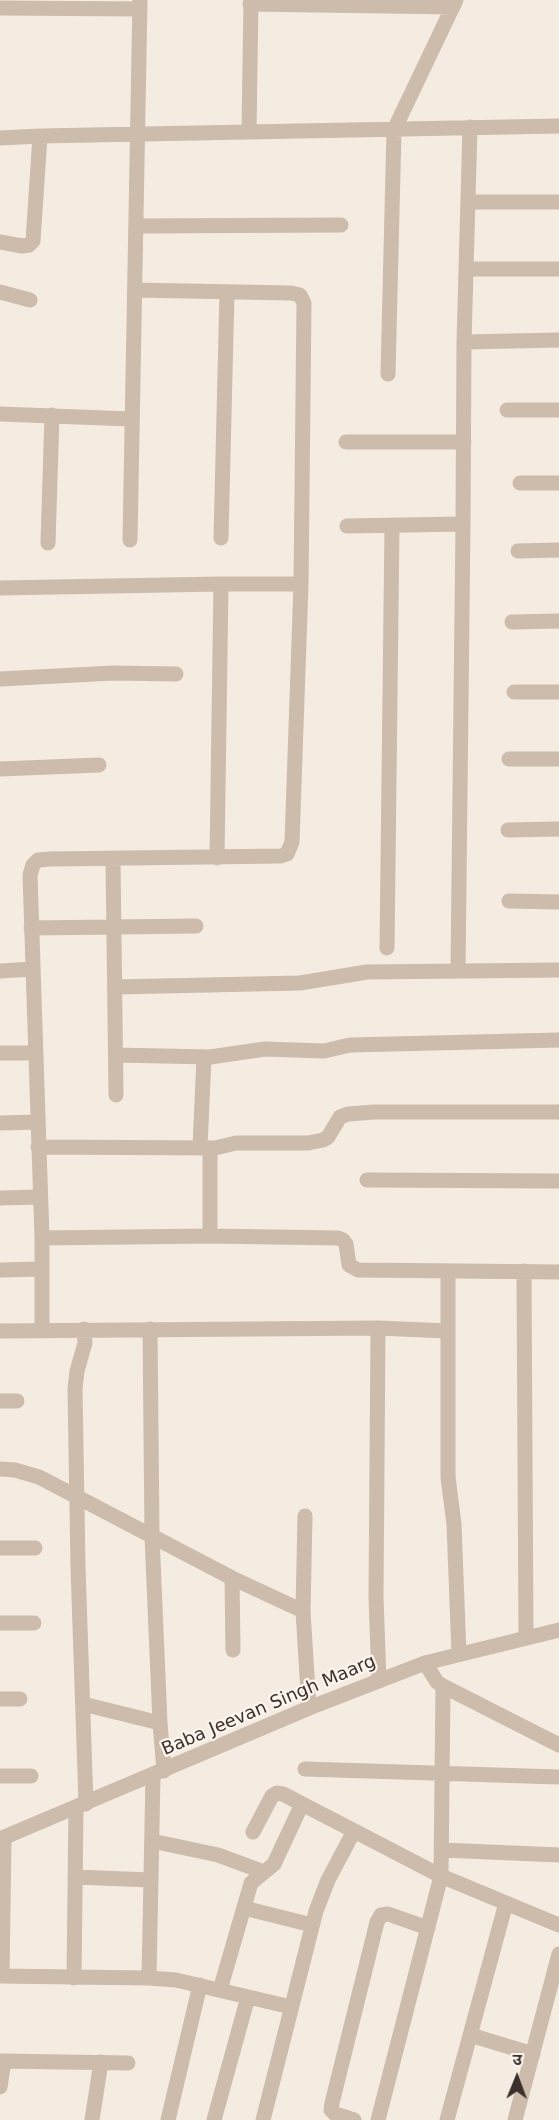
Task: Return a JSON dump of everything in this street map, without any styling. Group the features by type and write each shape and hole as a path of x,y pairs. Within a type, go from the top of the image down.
{"street":[{"path":"249,132 250,2 455,3 394,130 388,374"},
{"path":"0,9 140,5 130,540"},
{"path":"0,138 559,126"},
{"path":"458,971 464,342 470,128"},
{"path":"0,242 22,246 29,245 33,241 40,136"},
{"path":"468,202 559,202"},
{"path":"136,226 341,225"},
{"path":"466,269 559,269"},
{"path":"42,1330 42,1238 30,875 33,865 38,860 50,859 281,856 287,854 291,849 302,584 304,303 300,295 291,293 135,290"},
{"path":"0,292 30,300"},
{"path":"221,538 227,292"},
{"path":"464,342 559,340"},
{"path":"507,410 559,410"},
{"path":"0,414 131,419"},
{"path":"48,543 52,416"},
{"path":"346,442 464,442"},
{"path":"520,483 559,483"},
{"path":"346,526 464,524"},
{"path":"387,948 392,525"},
{"path":"518,551 559,550"},
{"path":"217,858 221,584"},
{"path":"0,588 302,584"},
{"path":"512,622 559,621"},
{"path":"0,679 113,673 176,675"},
{"path":"514,692 559,692"},
{"path":"509,759 559,759"},
{"path":"0,769 99,765"},
{"path":"508,830 559,830"},
{"path":"113,859 116,1095"},
{"path":"509,901 559,902"},
{"path":"32,928 196,926"},
{"path":"0,971 33,969"},
{"path":"115,987 300,983 357,972 559,970"},
{"path":"116,1056 204,1057 259,1049 324,1051 350,1045 559,1040"},
{"path":"0,1053 35,1053"},
{"path":"204,1057 205,1148 210,1236"},
{"path":"38,1147 205,1148 243,1143 315,1142 328,1137 340,1117 348,1114 559,1112"},
{"path":"0,1123 37,1122"},
{"path":"367,1180 559,1181"},
{"path":"0,1197 40,1197"},
{"path":"42,1238 210,1236 338,1238 346,1244 349,1265 358,1270 559,1272"},
{"path":"0,1270 42,1269"},
{"path":"448,1271 448,1477 454,1524 459,1654"},
{"path":"524,1272 526,1638"},
{"path":"0,1330 378,1328 448,1331"},
{"path":"378,1328 376,1597 379,1681"},
{"path":"74,1977 75,1877 81,1806 83,1704 75,1379 85,1343 84,1329"},
{"path":"149,1978 152,1841 159,1773 160,1723 152,1536 150,1329"},
{"path":"0,1401 17,1401"},
{"path":"0,1469 27,1472 232,1578 303,1611"},
{"path":"305,1516 303,1611 309,1708"},
{"path":"0,1548 35,1548"},
{"path":"232,1578 233,1650"},
{"path":"0,1623 34,1623"},
{"name":"Baba Jeevan Singh Maarg","path":"2,1838 309,1708 425,1663 559,1630"},
{"path":"425,1663 437,1682 443,1686 559,1745"},
{"path":"378,2120 441,1876 443,1686"},
{"path":"0,1699 20,1699"},
{"path":"83,1704 160,1723"},
{"path":"305,1769 559,1777"},
{"path":"0,1776 31,1776"},
{"path":"253,1832 272,1796 277,1793 283,1794 441,1876 559,1924"},
{"path":"220,1990 252,1883 270,1869 278,1857 302,1804"},
{"path":"263,2120 312,1925 325,1887 354,1831"},
{"path":"2,1838 1,1976 149,1978 200,1985 291,2007"},
{"path":"152,1841 218,1855 264,1872"},
{"path":"442,1850 559,1855"},
{"path":"75,1877 151,1880"},
{"path":"447,2120 506,1903"},
{"path":"244,1908 312,1925"},
{"path":"354,2120 335,2114 331,2110 377,1922 381,1915 388,1914 428,1928"},
{"path":"515,2120 559,1954"},
{"path":"168,2120 200,1985"},
{"path":"214,2120 248,1997"},
{"path":"470,2035 532,2054"},
{"path":"0,2087 2,2061 128,2063"},
{"path":"92,2120 101,2062"}]}
